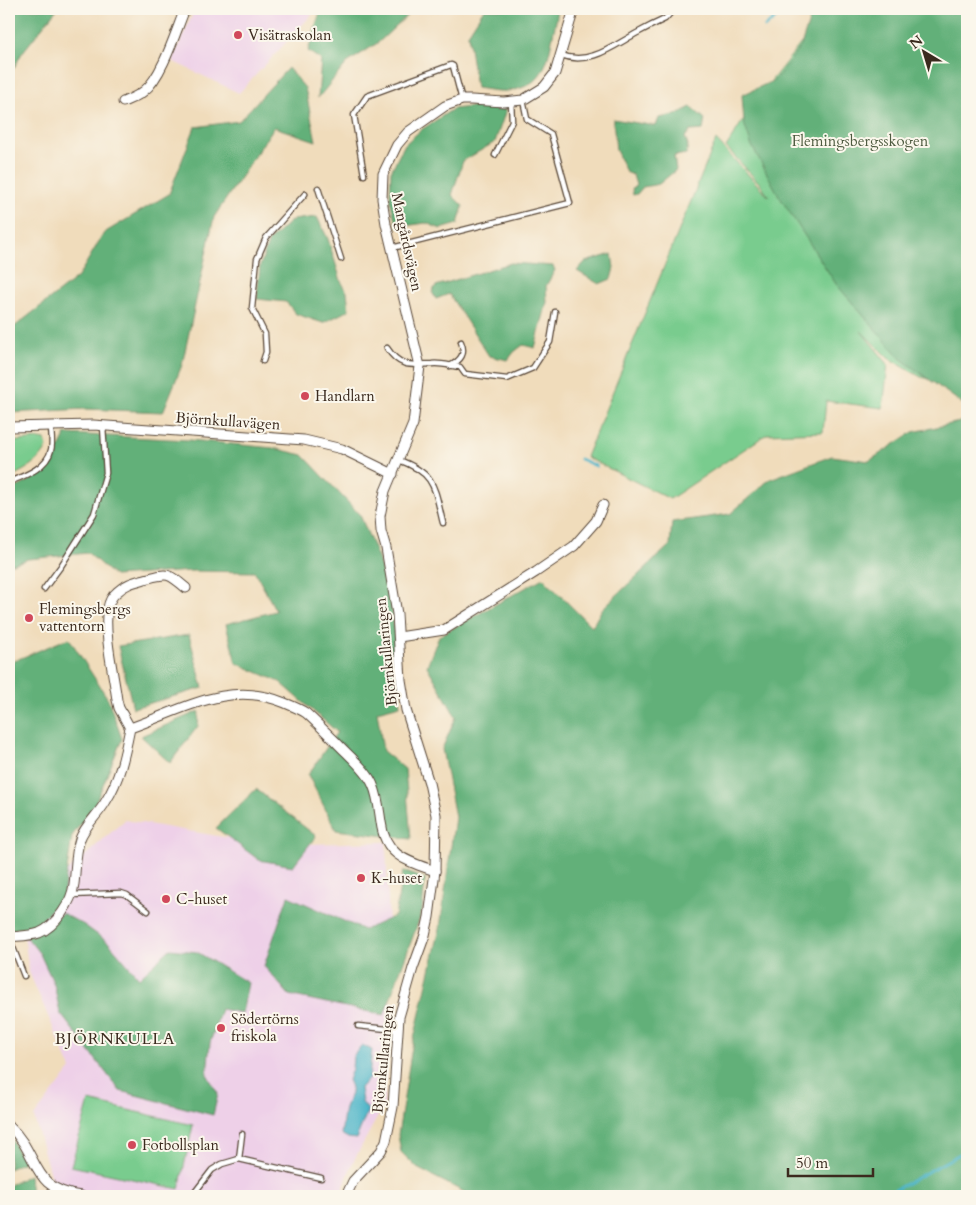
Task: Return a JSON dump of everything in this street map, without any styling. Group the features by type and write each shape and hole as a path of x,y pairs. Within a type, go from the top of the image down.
{"street":[{"path":"123,102 143,92 151,84 165,58 185,9"},
{"name":"Mangårdsvägen","path":"393,474 413,424 420,366 386,224 382,199 383,174 397,145 408,132 422,120 445,106 462,100 523,100 540,90 555,73 574,9"},
{"name":"Björnkullavägen","path":"9,427 103,426 304,440 342,449 393,474"},
{"name":"Björnkullaringen","path":"346,1196 352,1181 381,1151 386,1141 393,1107 397,1030 402,1002 430,917 435,871 436,815 429,784 406,710 397,614 386,548 380,531 380,516 385,491 393,474"},
{"path":"399,637 444,630 528,577 574,546 596,520 603,505"},
{"path":"9,937 30,936 41,932 62,912 72,895 80,839 111,792 123,762 130,728 119,708 117,700 108,635 107,609 110,600 116,592 126,585 163,574 170,575 186,588"},
{"path":"130,728 220,696 251,693 272,697 296,708 318,724 373,784 379,804 381,825 386,840 392,849 399,857 435,871"},
{"path":"9,1126 25,1143 44,1180 58,1191 81,1196"}],"lane":[{"path":"596,9 609,9"},
{"path":"561,55 581,59 595,56 665,19 674,9"},
{"path":"364,175 354,115 367,96 452,65 462,100"},
{"path":"392,248 570,203 551,134 527,119 523,100"},
{"path":"495,155 512,121 511,101"},
{"path":"318,188 341,259"},
{"path":"263,361 266,352 265,334 252,308 257,259 266,238 306,194"},
{"path":"387,348 398,360 406,365 434,364 460,367 465,374 507,379 533,368 550,342 555,312"},
{"path":"450,366 461,359 464,353 461,342"},
{"path":"9,482 24,476 42,464 51,450 51,426"},
{"path":"44,589 62,566 94,514 106,473 103,426"},
{"path":"399,460 414,466 427,475 435,490 443,523"},
{"path":"72,895 121,893 127,895 148,911"},
{"path":"9,937 24,976"},
{"path":"358,1026 397,1030"},
{"path":"239,1159 242,1134"},
{"path":"192,1196 212,1170 222,1164 239,1159 321,1178"}],"shaded area":[{"name":"Visätraskolan","path":"195,9 317,9 239,93 172,61"},
{"name":"Södertörns friskola","path":"125,820 269,845 386,842 391,987 384,1105 353,1162 340,1196 56,1196 34,1117 71,1069 29,972 21,912"}],"green space":[{"path":"15,9 57,9 22,53 9,77 9,15"},
{"path":"321,9 414,9 379,42 347,63 318,98 321,60 308,51"},
{"path":"484,9 558,9 548,59 540,74 528,85 508,91 476,88 468,34"},
{"name":"Flemingsbergsskogen","path":"813,9 967,9 967,407 901,359 836,284 779,196 751,144 744,123 742,95 775,80 801,46"},
{"path":"828,9 967,9 967,388 921,377 888,358 861,331 888,364 883,408 826,401 823,432 767,434 670,499 586,457 716,140 769,197 761,185 726,147 756,100"},
{"path":"288,68 305,88 316,141 274,127 214,217 182,365 163,412 85,409 9,413 9,331 78,277 104,233 169,194 195,127 239,121"},
{"path":"479,106 506,110 495,142 463,161 452,195 463,206 458,224 441,229 426,223 397,227 390,200 391,171 405,144 421,130 453,109"},
{"path":"691,107 705,119 703,130 690,131 685,137 688,146 686,154 674,156 676,170 659,184 643,187 637,194 633,195 632,189 636,185 633,175 626,172 616,150 613,119 656,126 659,118 675,115"},
{"path":"317,217 328,239 341,281 347,292 349,310 323,323 296,314 286,302 257,299 260,266 269,241 292,220"},
{"path":"612,254 614,268 611,279 599,284 577,271 585,262"},
{"path":"511,263 553,266 555,270 546,286 547,302 535,348 523,345 508,360 489,356 449,294 436,299 432,292 436,286"},
{"path":"967,411 967,1196 472,1196 417,1168 401,1152 398,1135 412,1047 440,928 455,817 442,749 456,717 427,666 439,636 543,578 592,627 602,609 670,545 672,522 730,514 770,479 832,456 869,461 913,432 960,422"},
{"path":"66,434 190,440 273,448 303,455 360,515 378,558 392,606 400,705 377,711 383,751 405,769 411,839 336,830 308,775 337,732 280,682 236,663 226,624 276,611 255,572 192,571 114,576 88,553 28,559 9,565 9,490 48,470"},
{"path":"45,440 47,447 44,453 31,466 9,478 9,442"},
{"path":"189,635 203,688 133,708 118,646"},
{"path":"69,638 108,699 122,739 95,804 72,836 63,897 36,926 9,930 9,663"},
{"path":"199,711 198,726 170,763 141,736"},
{"path":"256,789 316,836 293,866 259,860 216,828"},
{"path":"403,871 425,879 422,912 384,1015 289,995 264,966 288,896 364,930 395,916"},
{"path":"62,913 84,925 109,943 139,978 170,949 197,952 248,983 242,1013 221,1009 210,1043 207,1074 218,1094 213,1115 120,1091 60,1013 54,984 40,954 25,935 30,935"},
{"name":"Fotbollsplan","path":"89,1101 193,1125 179,1189 71,1166"},
{"path":"9,1136 24,1162 9,1169"},
{"path":"29,1175 31,1196 9,1196 9,1185"}],"water":[{"path":"362,1045 372,1050 369,1078 360,1088 362,1102 368,1110 356,1139 348,1138 341,1134 345,1108 351,1094 348,1080 352,1069 353,1056"}],"waterway":[{"path":"765,27 786,9"},
{"path":"580,459 596,466"},
{"path":"884,1196 967,1150"}],"place":[{"name":"Visätraskolan","path":"238,35"},
{"name":"Handlarn","path":"305,396"},
{"name":"Flemingsbergs vattentorn","path":"29,618"},
{"name":"K-huset","path":"361,878"},
{"name":"C-huset","path":"166,899"},
{"name":"Södertörns friskola","path":"221,1028"},
{"name":"Fotbollsplan","path":"132,1145"}],"district":[{"name":"BJÖRNKULLA","path":"115,1038"}]}
